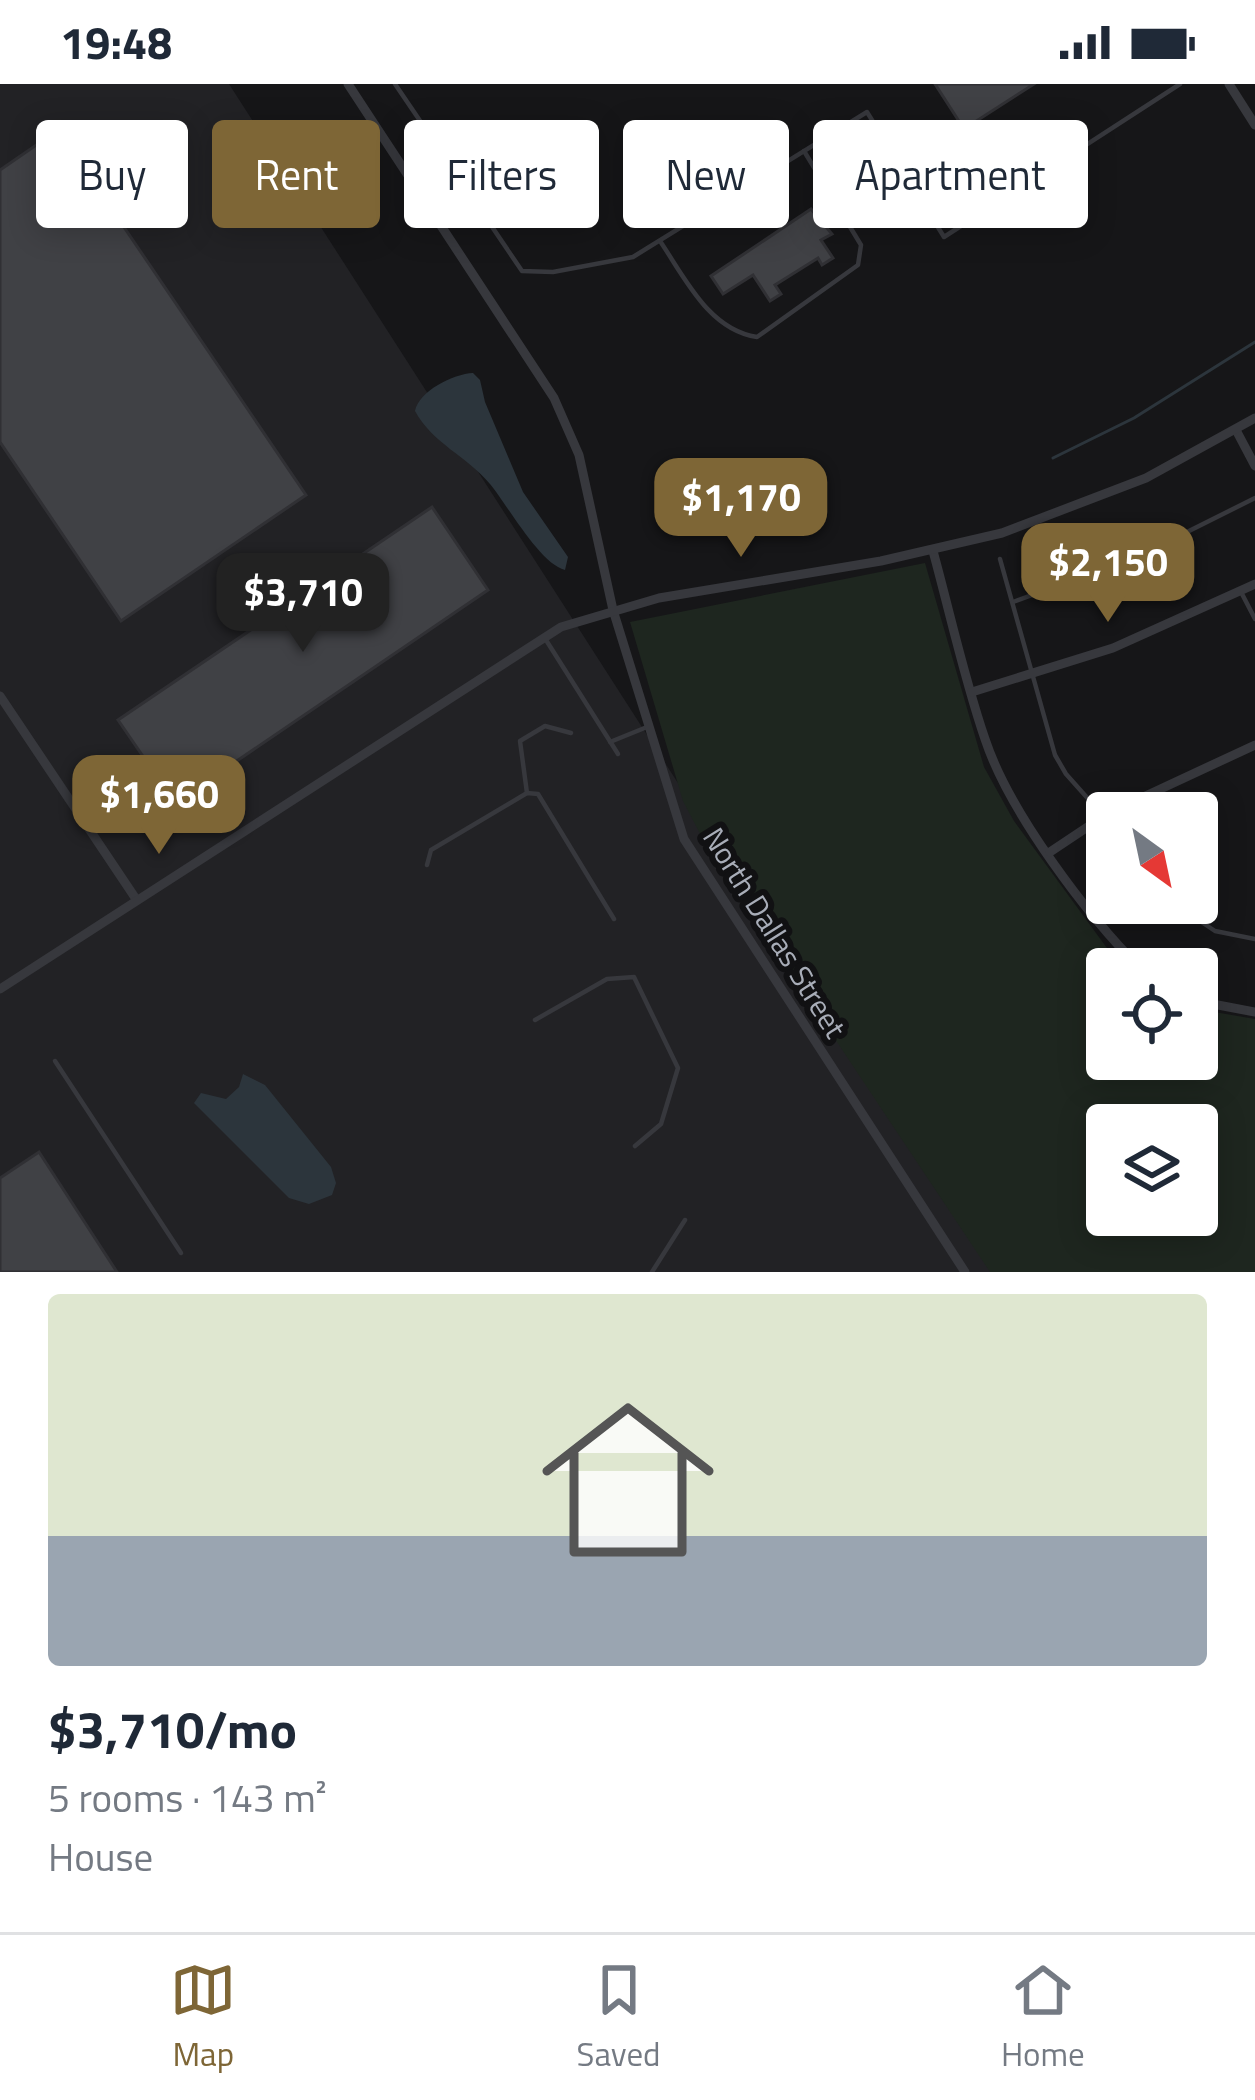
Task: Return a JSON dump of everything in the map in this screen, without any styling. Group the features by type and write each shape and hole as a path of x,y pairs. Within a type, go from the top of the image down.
{"street":[{"name":"North Dallas Street","path":"348,84 562,411 579,455 613,610 647,727 695,861 965,1272"},
{"path":"1229,84 1255,125"},
{"path":"0,988 544,635 613,610 687,592 933,551 1092,501 1255,418"},
{"path":"1236,430 1255,466"},
{"path":"933,551 986,742 1014,803 1120,948"},
{"path":"972,692 1150,633 1255,584"},
{"path":"0,696 136,899"},
{"path":"1159,792 1254,748"},
{"path":"1050,852 1086,829"},
{"path":"1218,1008 1255,1012"}],"lane":[{"path":"395,84 522,271 553,272 633,257 867,112 944,237 1180,84"},
{"path":"660,241 707,311 740,335 757,337 858,266 861,245 804,151"},
{"path":"1012,602 1118,565 1255,498"},
{"path":"1000,559 1055,755 1086,794"},
{"path":"1241,592 1255,619"},
{"path":"544,635 618,754"},
{"path":"527,793 520,741 545,726 571,733"},
{"path":"610,742 647,727"},
{"path":"427,866 431,850 527,793 538,794 614,919"},
{"path":"1204,924 1215,931 1255,939"},
{"path":"535,1020 607,979 634,977 678,1068 662,1124 635,1146"},
{"path":"55,1061 181,1253"},
{"path":"652,1272 686,1220"}],"shaded area":[{"path":"0,84 229,84 252,120 212,120 212,228 321,228 992,1272 0,1272"},
{"path":"473,373 480,380 523,492 568,557 565,570 545,557 490,484 431,432 415,411 438,385"},
{"path":"925,563 984,767 1014,821 1107,948 1086,948 1086,1080 1218,1080 1218,1013 1255,1019 1255,1272 990,1272 706,845 683,801 630,622"},
{"path":"243,1074 265,1085 331,1167 336,1183 332,1195 309,1204 289,1198 194,1103 201,1093 226,1099 239,1087"}],"building":[{"path":"935,84 1034,84 978,120 958,120"},
{"path":"36,145 36,228 125,228 306,495 121,621 0,442 0,170"},
{"path":"811,209 813,228 827,228 832,234 821,240 833,258 822,265 818,258 775,285 781,294 770,301 753,275 723,294 711,276"},
{"path":"432,507 488,590 175,803 118,720"},
{"path":"39,1152 117,1272 0,1272 0,1178"}],"waterway":[{"path":"1053,458 1134,418 1255,342"}]}
